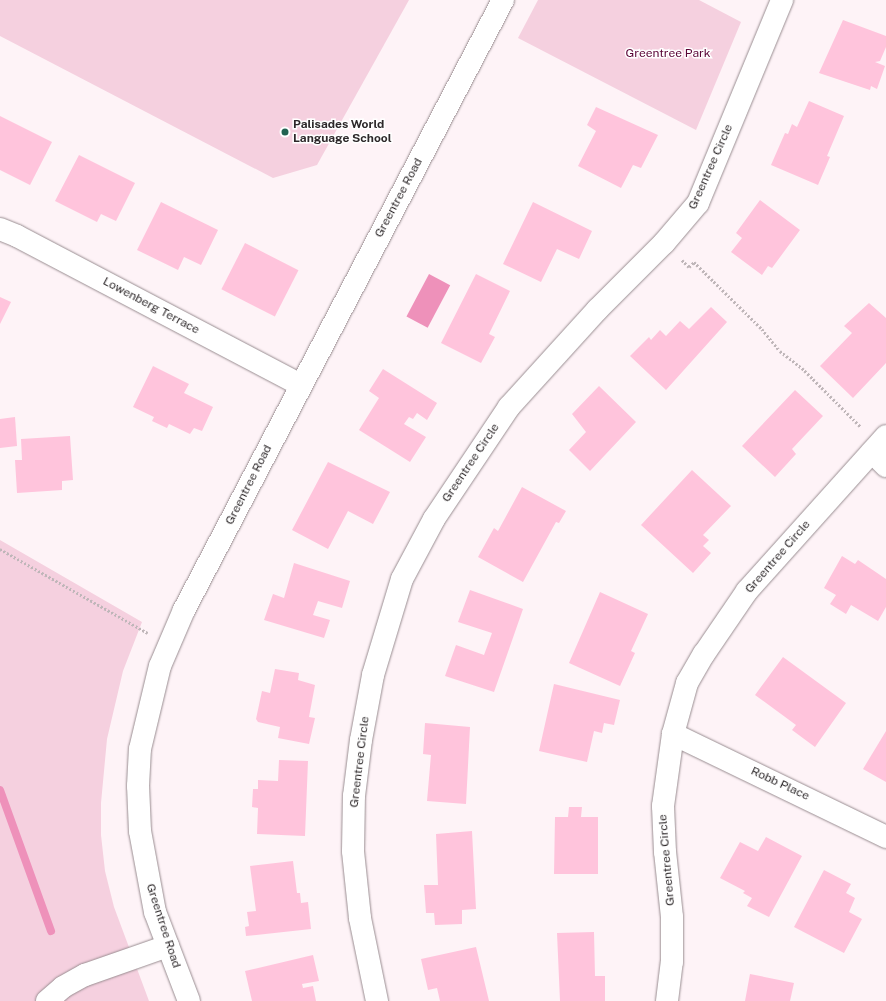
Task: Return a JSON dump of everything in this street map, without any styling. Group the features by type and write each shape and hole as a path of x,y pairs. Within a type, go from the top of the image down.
{"street":[{"name":"Greentree Road","path":"189,1001 156,912 144,863 138,786 143,732 155,682 168,643 301,385 503,0"},
{"name":"Greentree Circle","path":"378,1001 360,918 353,851 354,796 361,740 373,675 402,579 434,519 510,407 597,310 664,243 698,202 776,2"},
{"name":"Lowenberg Terrace","path":"0,229 17,236 301,385"},
{"name":"Greentree Circle","path":"667,1001 672,962 672,917 664,852 663,806 673,734 687,683 704,654 747,591 880,450"},
{"name":"Robb Place","path":"673,734 886,837"},
{"path":"47,1001 63,987 85,975 168,946"}],"path":[{"path":"703,271 762,329 780,351 802,368 880,450"},
{"path":"0,549 136,628 168,643"}],"green space":[{"name":"Palisades World Language School","path":"0,0 409,0 317,165 273,178 0,36"},
{"name":"Greentree Park","path":"538,0 699,0 741,22 696,130 518,38"},
{"path":"0,540 142,622 123,671 107,739 101,803 101,835 105,871 114,907 149,1001 0,1001"}],"shaded area":[{"path":"429,274 450,285 428,328 406,316"}],"building":[{"path":"843,20 886,36 886,47 880,61 875,62 885,66 877,89 871,86 870,90 819,73"},
{"path":"809,101 844,116 827,156 830,157 818,185 771,165 785,133 788,134 792,124 797,127"},
{"path":"596,107 658,135 641,168 633,165 621,188 578,166 596,131 587,125"},
{"path":"0,116 52,142 30,185 0,170"},
{"path":"79,155 135,183 116,221 101,214 97,222 55,201"},
{"path":"760,200 800,230 772,268 768,266 762,275 731,252 742,238 736,233"},
{"path":"161,202 218,230 201,265 184,257 178,270 137,250"},
{"path":"533,202 592,231 579,259 557,249 541,282 503,264"},
{"path":"245,243 298,270 275,317 221,289"},
{"path":"476,274 510,291 489,334 495,337 481,363 441,343"},
{"path":"0,297 11,302 0,324"},
{"path":"869,303 886,318 886,363 853,398 820,366 852,333 844,326"},
{"path":"711,307 727,322 666,390 630,356 649,337 651,340 660,330 666,336 680,321 689,329"},
{"path":"153,366 189,384 184,393 213,407 202,431 194,428 190,434 169,424 167,428 152,421 154,417 133,407"},
{"path":"383,369 437,403 427,420 417,413 413,419 409,417 404,424 426,437 410,462 359,430 379,398 369,391"},
{"path":"599,386 636,422 590,471 569,450 586,432 572,414"},
{"path":"795,390 823,416 792,449 796,454 775,477 742,446"},
{"path":"15,417 17,446 0,448 0,419"},
{"path":"70,436 73,480 62,481 62,490 17,493 15,460 22,460 21,439"},
{"path":"328,462 390,492 373,524 348,511 328,549 292,530"},
{"path":"692,470 731,506 703,535 709,540 703,546 711,553 693,573 641,525"},
{"path":"522,487 566,511 559,523 556,522 523,582 478,557 494,528 498,531"},
{"path":"842,556 855,564 858,560 886,579 886,607 878,621 851,605 846,614 830,604 836,595 824,588"},
{"path":"294,563 350,581 342,608 318,601 313,615 330,620 324,638 264,620 273,594 284,598"},
{"path":"470,590 523,609 494,692 445,676 456,645 484,655 492,633 458,622"},
{"path":"600,592 648,614 631,651 635,653 620,686 569,663"},
{"path":"783,657 846,703 815,747 792,730 796,725 755,695"},
{"path":"275,669 299,673 298,680 315,685 309,717 315,718 309,744 278,738 280,727 258,722 256,719 262,691 270,693"},
{"path":"554,684 620,700 614,725 604,723 602,733 594,731 587,762 539,751"},
{"path":"425,723 470,727 466,804 427,801 431,755 423,754"},
{"path":"886,731 886,782 863,769"},
{"path":"279,760 308,761 305,836 257,834 258,808 252,807 253,789 258,789 258,780 278,781"},
{"path":"569,807 582,807 581,817 598,817 598,874 554,874 555,817 568,817"},
{"path":"472,831 476,909 462,910 462,924 435,925 434,913 426,913 424,885 438,885 436,834"},
{"path":"766,837 802,856 769,917 747,906 752,898 743,893 745,891 720,878 740,842 758,851"},
{"path":"293,861 297,893 300,893 301,903 308,902 311,929 246,936 245,927 249,926 247,912 256,911 250,866"},
{"path":"824,870 851,884 846,893 855,898 849,912 862,919 844,953 794,927"},
{"path":"594,932 595,976 605,976 605,1001 560,1001 557,933"},
{"path":"476,947 489,1001 440,1001 437,988 428,990 421,959"},
{"path":"313,955 319,981 302,984 303,988 313,986 316,1001 252,1001 245,971"},
{"path":"750,974 794,983 790,1001 745,1001"}],"waterway":[{"path":"0,790 51,931"}],"place":[{"name":"Palisades World Language School","path":"285,132"}]}
